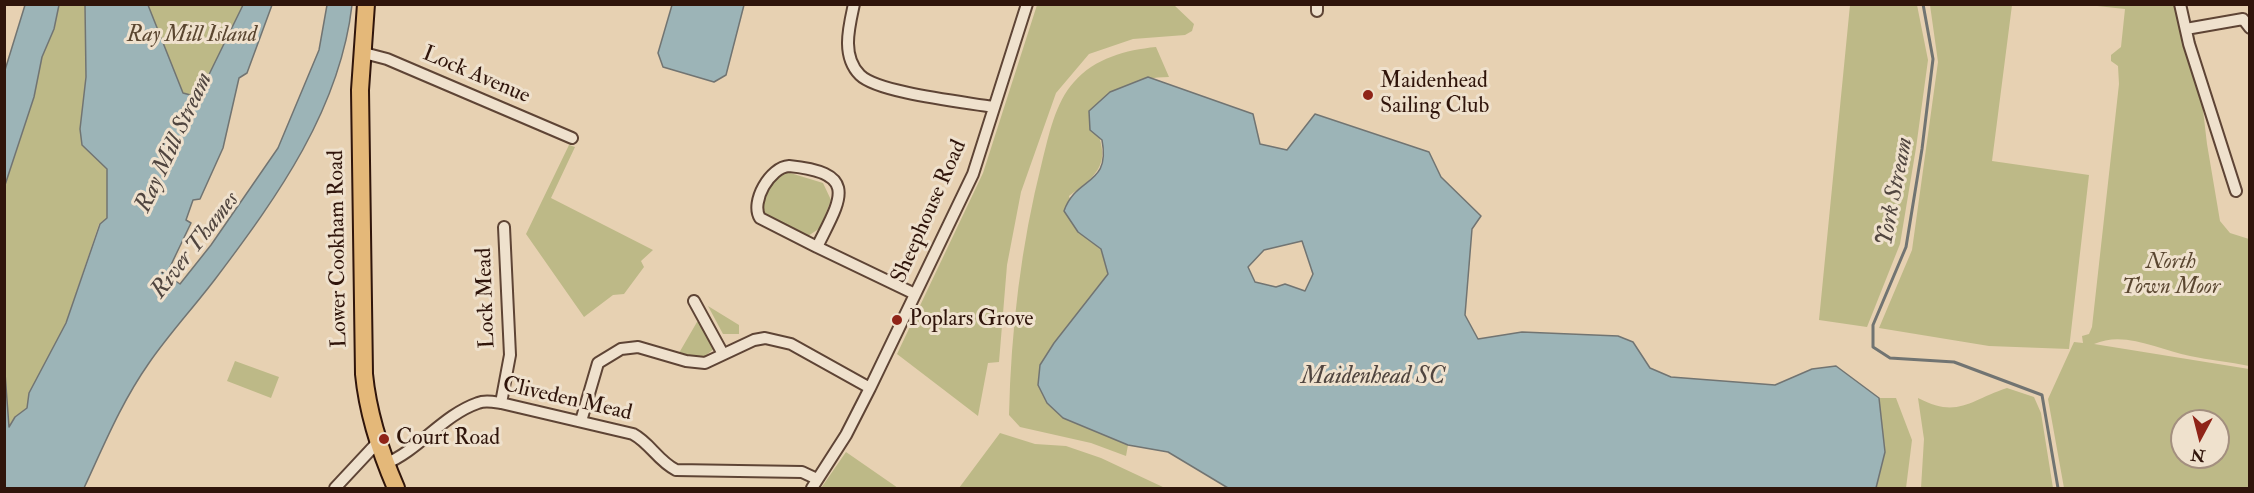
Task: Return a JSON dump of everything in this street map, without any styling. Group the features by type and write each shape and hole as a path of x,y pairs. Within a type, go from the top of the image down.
{"main road":[{"name":"Lower Cookham Road","path":"366,4 360,90 364,374 368,407 377,443 396,489"}],"street":[{"path":"854,4 847,39 851,58 860,75 882,87 993,107"},
{"name":"Sheephouse Road","path":"815,484 846,435 870,388 973,174 1027,4"},
{"path":"2180,4 2236,191"},
{"path":"2186,29 2243,20 2250,28"},
{"name":"Lock Avenue","path":"364,53 387,58 572,138"},
{"path":"817,247 840,201 838,186 828,176 794,166 779,167 757,202 758,215 817,247 915,294"},
{"name":"Lock Mead","path":"501,403 510,356 504,227"},
{"path":"694,301 723,354"},
{"path":"581,421 598,363 621,349 638,347 686,362 705,363 754,339 778,340 870,388"},
{"name":"Cliveden Mead","path":"386,464 398,459 461,411 480,402 501,403 633,434 645,440 665,464 676,470 802,472 815,484"},
{"path":"334,489 377,443"}],"green space":[{"path":"59,5 85,5 86,77 80,129 108,169 107,218 99,224 66,323 29,393 27,408 15,417 8,427 4,373 5,185 34,97 42,57 54,29"},
{"name":"Ray Mill Island","path":"148,5 243,5 198,97 183,94"},
{"path":"1037,5 1174,5 1194,24 1192,31 1185,35 1133,39 1089,54 1056,93 1021,192 1007,265 999,362 988,363 978,416 897,354 983,173"},
{"path":"1850,5 1917,5 1928,60 1900,244 1867,327 1819,320"},
{"path":"1930,5 2012,5 1992,161 2089,175 2069,349 1989,346 1879,328 1912,250 1938,62"},
{"name":"North Town Moor","path":"2088,5 2176,5 2194,33 2207,144 2220,221 2230,233 2249,239 2249,366 2190,356 2130,340 2106,340 2094,344 2249,369 2249,488 2064,488 2048,399 2074,342 2083,343 2082,336 2089,334 2092,327 2119,84 2118,66 2111,61 2111,55 2121,47 2125,9"},
{"path":"1156,47 1169,77 1146,79 1126,86 1089,111 1100,139 1102,159 1093,177 1069,196 1078,232 1101,249 1108,275 1054,343 1040,365 1038,385 1047,403 1063,418 1128,445 1126,456 1091,443 1020,427 1009,415 1012,351 1018,288 1028,225 1047,141 1062,100 1067,90 1082,74 1101,61 1133,50"},
{"path":"569,145 575,147 551,198 653,250 641,261 644,267 624,294 613,295 584,317 526,234"},
{"path":"787,172 823,183 831,200 820,228 808,236 766,215 762,205 775,178"},
{"path":"708,306 739,325 739,334 723,334"},
{"path":"702,321 715,348 704,357 682,357 679,353 697,322"},
{"path":"235,361 279,377 271,398 227,381"},
{"path":"2007,388 2034,397 2041,413 2053,488 1921,488 1924,439 1918,398 1944,407 1954,407"},
{"path":"1879,398 1896,398 1912,440 1906,488 1876,488 1885,452"},
{"path":"1000,433 1035,444 1066,446 1101,458 1165,488 959,488"},
{"path":"846,452 898,488 821,488"}],"water":[{"path":"25,5 59,5 54,29 42,57 34,97 5,185 5,70"},
{"name":"Ray Mill Stream","path":"85,5 148,5 183,93 198,97 243,5 272,5 247,73 239,78 223,148 200,199 193,200 186,220 191,223 169,269 174,280 180,284 211,245 278,148 319,50 327,5 352,5 345,43 334,80 303,150 239,247 139,378 113,424 84,488 5,488 5,373 9,427 15,417 27,408 29,393 66,323 100,224 107,218 107,169 82,145 80,129 86,77"},
{"path":"672,5 744,5 726,75 714,82 663,67 658,53"},
{"name":"Maidenhead SC","path":"1148,77 1253,114 1260,144 1287,150 1315,114 1429,152 1441,177 1481,216 1472,229 1465,315 1478,339 1522,332 1618,336 1633,342 1650,368 1671,377 1775,385 1812,369 1836,366 1879,398 1885,452 1876,488 1228,488 1168,452 1128,445 1063,418 1047,403 1038,385 1040,365 1054,343 1108,274 1101,249 1078,232 1064,211 1069,200 1091,180 1102,166 1102,140 1090,130 1089,111 1110,92","holes":["1302,241 1313,274 1305,291 1285,284 1276,287 1255,282 1248,267 1264,250"]}],"waterway":[{"name":"York Stream","path":"1923,4 1933,59 1922,149 1906,247 1873,325 1873,347 1890,358 1954,362 2042,395 2058,488"}],"place":[{"name":"Maidenhead Sailing Club","path":"1368,95"},
{"name":"Poplars Grove","path":"897,320"},
{"name":"Court Road","path":"384,439"}],"water label":[{"name":"River Thames","path":"196,246"}]}
